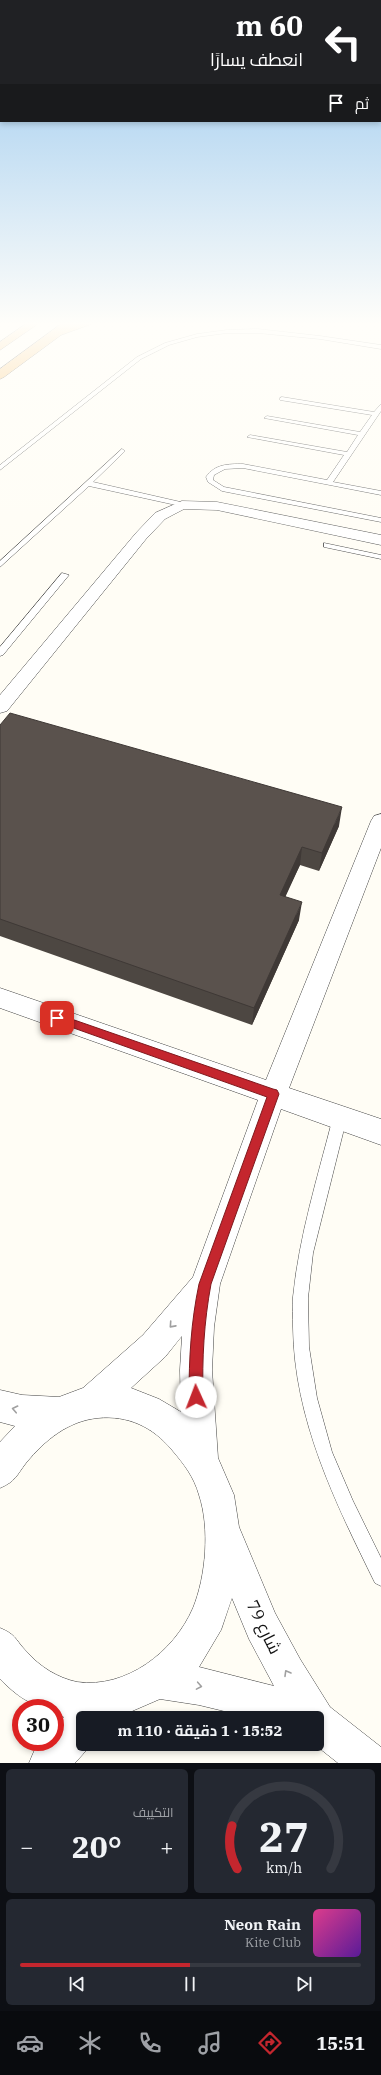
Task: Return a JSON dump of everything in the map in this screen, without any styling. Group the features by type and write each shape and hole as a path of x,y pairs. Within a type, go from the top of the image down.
{"street":[{"path":"0,707 141,536 160,516 182,505 217,506 381,540"},
{"path":"203,1461 198,1422 195,1371 199,1316 205,1284 273,1094 381,821"},
{"path":"0,998 381,1132"},
{"path":"91,1403 154,1346 182,1315 205,1284"},
{"path":"0,1471 11,1453 33,1430 59,1413 91,1403 116,1402 142,1407 165,1419 186,1437 203,1461 217,1494 224,1532 222,1574 210,1614 189,1651 160,1680 101,1711"},
{"path":"0,1406 22,1411 59,1413"},
{"name":"شارع 79","path":"224,1532 262,1626 311,1711"},
{"path":"0,1647 6,1657 26,1678 51,1694 78,1702 88,1711"},
{"path":"160,1680 238,1694 278,1705 293,1711"},
{"path":"324,1726 369,1763"},
{"path":"49,1763 76,1734"}],"lane":[{"path":"0,468 82,403"},
{"path":"308,403 375,414"},
{"path":"329,483 381,406"},
{"path":"267,418 362,434"},
{"path":"250,437 348,454"},
{"path":"0,565 122,450"},
{"path":"381,493 234,466 217,469 209,477 210,481 222,489 381,520"},
{"path":"87,484 182,505"},
{"path":"327,545 381,557"},
{"path":"0,653 65,575"},
{"path":"340,1117 306,1253 300,1298 301,1347 309,1398 324,1452 347,1507 381,1577"}],"building":[{"path":"10,713 342,807 322,853 302,847 280,895 302,902 254,1008 0,919 0,725"}],"route":[{"path":"57,1018 273,1094 205,1284 199,1316 196,1349 196,1397"}]}
